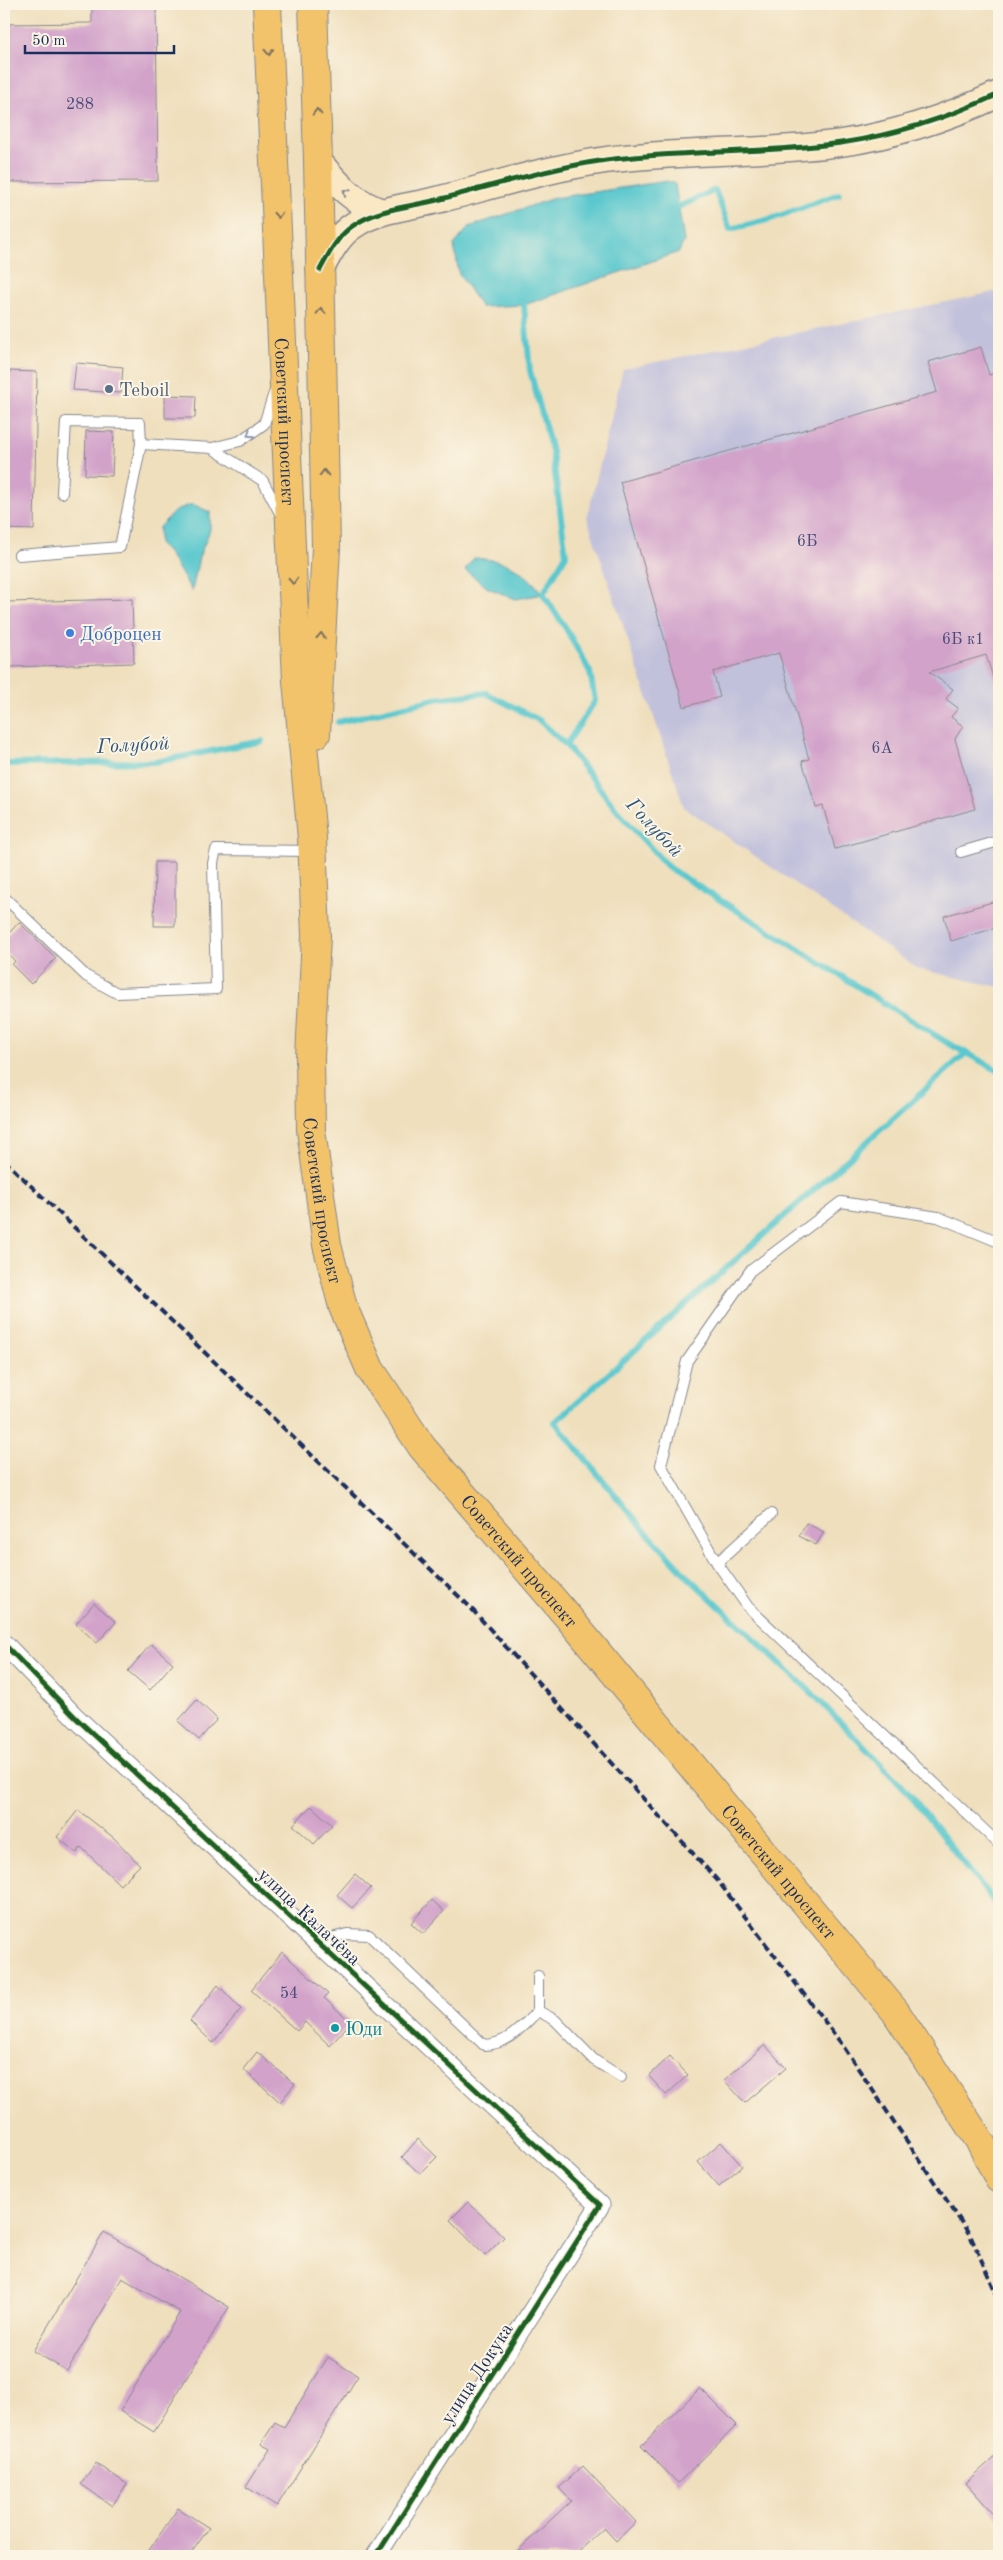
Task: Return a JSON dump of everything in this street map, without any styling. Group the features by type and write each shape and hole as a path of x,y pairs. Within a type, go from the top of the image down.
{"main road":[{"name":"Советский проспект","path":"267,4 297,681 312,844 316,936 310,1057 311,1130 327,1245 342,1307 370,1369 422,1447 463,1498 568,1618 895,2011 981,2143 999,2178"},
{"name":"Советский проспект","path":"312,844 326,547 313,4"}],"street":[{"path":"320,270 330,250 353,225 382,212 428,203 536,174 605,160 681,152 787,148 841,143 899,131 968,108 999,94"},
{"path":"318,160 338,186 366,207 382,212"},
{"name":"улица Калачёва","path":"4,1644 76,1718 600,2205"},
{"name":"улица Докука","path":"376,2556 600,2205"}],"lane":[{"path":"141,444 212,448 240,441 264,424 283,360"},
{"path":"19,555 120,547 141,444 140,423 66,422 62,493"},
{"path":"212,448 264,481 290,532"},
{"path":"961,852 999,841"},
{"path":"4,896 86,976 118,993 216,989 213,863 216,850 312,844"},
{"path":"999,1242 938,1217 841,1202 750,1271 687,1361 661,1464 717,1563 748,1607 999,1844"},
{"path":"717,1563 770,1514"},
{"path":"315,1942 347,1934 369,1935 484,2045 497,2044 509,2039 538,2010 538,1976"},
{"path":"538,2010 555,2020 594,2060 621,2077"}],"shaded area":[{"path":"999,291 999,987 918,969 684,807 587,518 623,369"}],"water":[{"path":"667,181 675,184 684,241 679,252 524,305 481,307 459,274 454,245 469,227 554,198"},
{"path":"192,504 210,512 210,530 199,557 192,591 173,560 159,543 159,527 175,511"},
{"path":"474,558 505,563 513,567 528,578 543,594 516,599 488,588 465,570"}],"building":[{"path":"92,4 156,4 158,181 4,182 4,24 92,23"},
{"path":"981,347 989,375 999,372 999,684 995,684 986,655 929,672 953,689 946,699 958,708 951,717 963,726 955,739 975,809 835,849 823,806 816,808 802,761 809,759 779,653 713,672 720,697 684,707 620,482 937,392 928,362"},
{"path":"76,363 123,367 121,393 73,390"},
{"path":"9,371 37,372 34,530 5,529"},
{"path":"165,395 196,396 195,418 165,418"},
{"path":"86,431 114,432 112,476 85,475"},
{"name":"Доброцен","path":"132,599 134,663 9,667 7,602"},
{"path":"155,862 175,862 175,926 154,926"},
{"path":"999,900 999,927 951,941 944,916"},
{"path":"19,922 56,958 31,984 12,965 15,961 4,950 4,939"},
{"path":"806,1523 824,1532 816,1545 799,1536"},
{"path":"94,1603 116,1622 97,1643 76,1624"},
{"path":"151,1644 173,1663 150,1690 128,1671"},
{"path":"197,1700 217,1719 199,1740 178,1721"},
{"path":"311,1806 332,1825 314,1844 293,1825"},
{"path":"78,1810 114,1838 140,1865 120,1885 81,1847 77,1853 57,1837"},
{"path":"355,1874 371,1888 352,1908 337,1895"},
{"path":"432,1900 444,1911 423,1934 411,1923"},
{"path":"282,1952 328,1994 324,1998 351,2022 330,2046 305,2022 297,2031 251,1990"},
{"path":"218,1985 241,2009 213,2043 190,2021"},
{"path":"765,2045 786,2068 745,2103 724,2080"},
{"path":"257,2052 295,2084 280,2102 243,2069"},
{"path":"670,2056 688,2075 666,2095 649,2076"},
{"path":"418,2139 437,2157 420,2174 402,2157"},
{"path":"721,2142 742,2166 719,2186 698,2162"},
{"path":"468,2202 504,2237 485,2256 450,2220"},
{"path":"104,2232 229,2307 154,2432 120,2411 180,2312 122,2278 67,2371 33,2351"},
{"path":"328,2357 358,2376 277,2506 246,2487 270,2449 261,2444 275,2422 284,2427"},
{"path":"700,2388 737,2425 678,2483 641,2446"},
{"path":"999,2453 999,2520 966,2483"},
{"path":"96,2463 127,2484 112,2506 81,2484"},
{"path":"583,2466 636,2522 616,2541 604,2528 574,2556 512,2556 571,2501 559,2488"},
{"path":"178,2508 209,2528 189,2556 145,2556"}],"waterway":[{"path":"678,207 715,190 730,229 771,219 839,194"},
{"path":"524,305 530,371 552,451 566,555 543,594 565,627 590,672 595,701 566,745"},
{"name":"Голубой","path":"338,722 435,699 486,693 539,720 566,745 619,813 669,868 946,1042 999,1071"},
{"name":"Голубой","path":"4,764 155,762 262,741"},
{"path":"966,1053 555,1422 639,1524 689,1578 813,1694 906,1790 999,1908"}],"railway":[{"path":"4,1160 469,1606 718,1881 841,2043 970,2235 999,2299"}],"cycle path":[{"path":"320,270 334,245 348,229 364,219 385,211 585,163 635,157 782,149 862,140 922,124 999,94"},
{"path":"4,1644 76,1718 600,2205 376,2556"}],"place":[{"name":"Teboil","path":"109,389"},
{"name":"Доброцен","path":"70,633"},
{"name":"Юди","path":"335,2028"}]}
